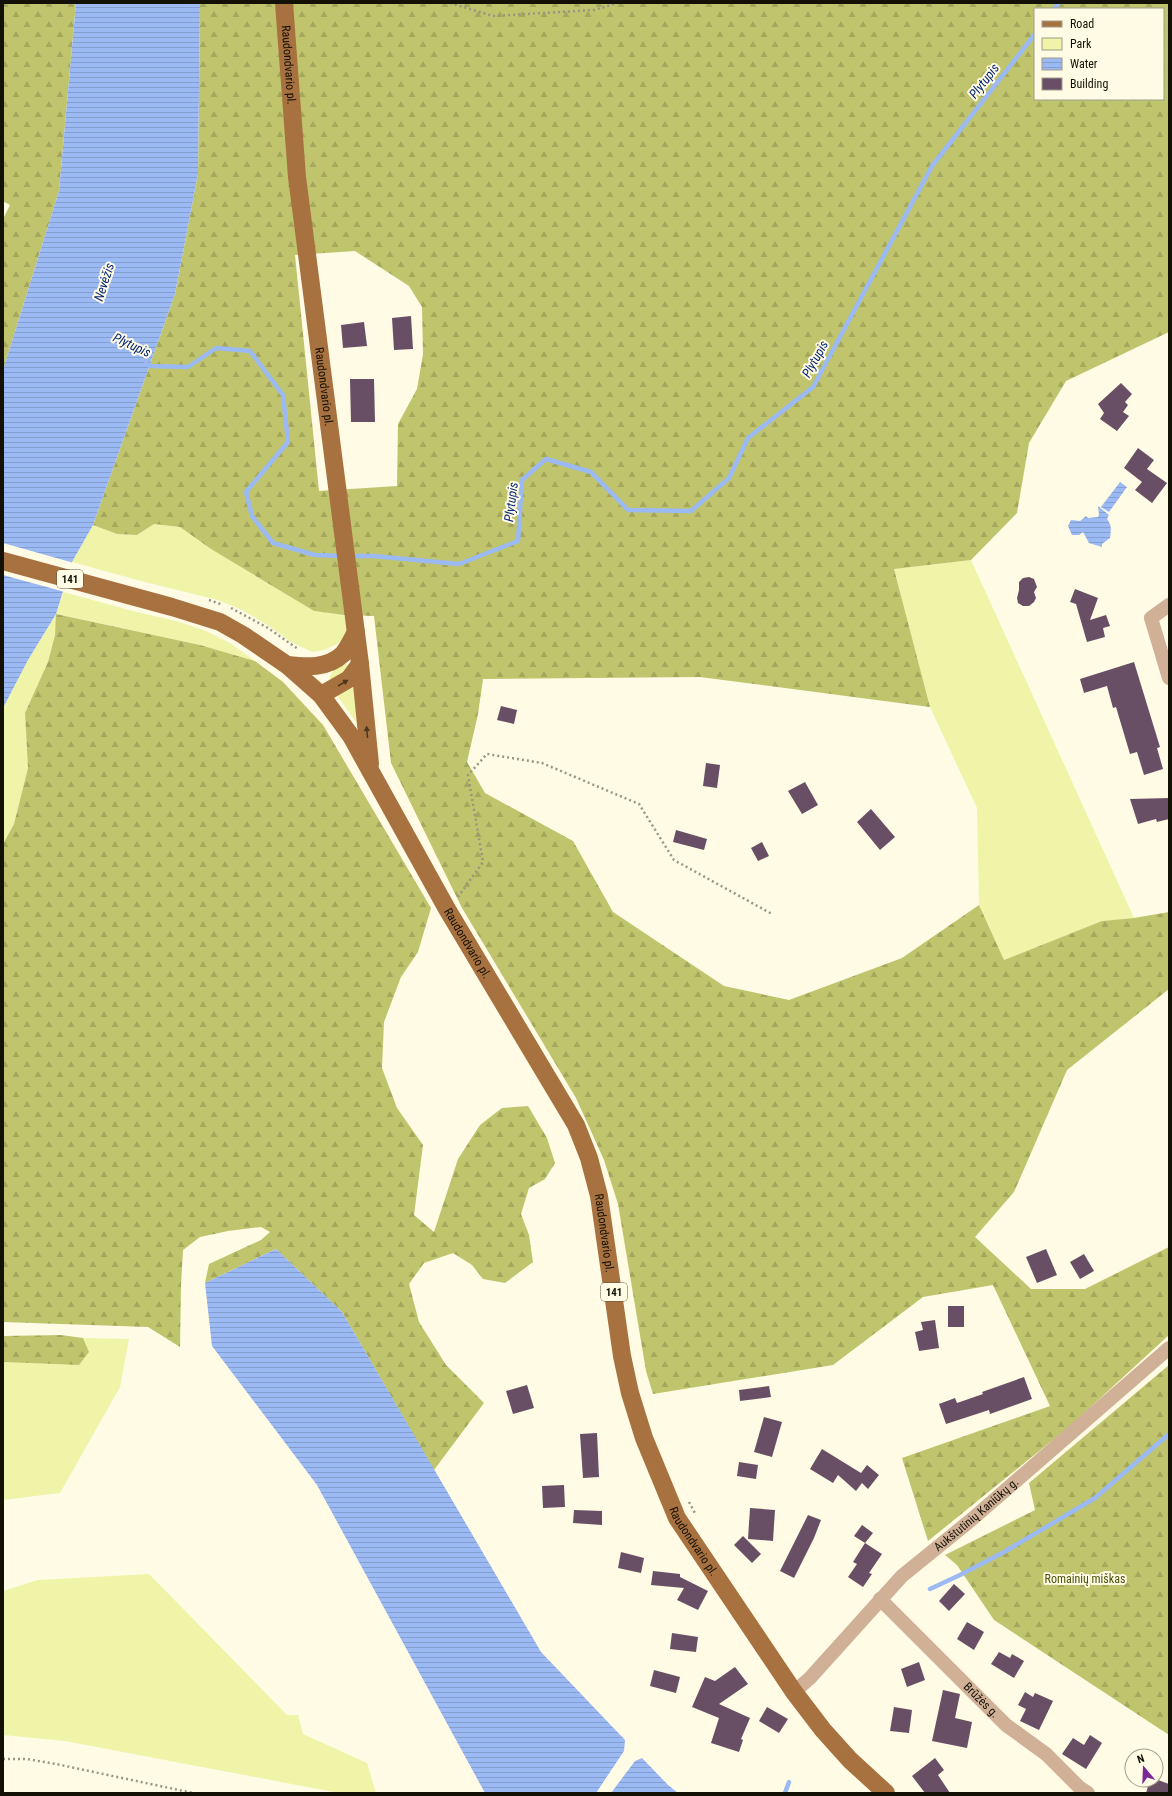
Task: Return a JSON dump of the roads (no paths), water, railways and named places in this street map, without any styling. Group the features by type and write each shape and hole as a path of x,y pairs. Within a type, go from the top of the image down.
{"main road":[{"name":"Raudondvario pl.","path":"284,3 297,177 360,664 370,771"},
{"name":"141","path":"3,561 137,597 220,622 243,635 287,665 320,695"},
{"path":"287,665 309,667 328,664 343,653 356,632"},
{"path":"320,695 323,675 328,664"},
{"path":"320,695 349,679 360,664"},
{"name":"Raudondvario pl.","path":"320,695 343,724 447,910 576,1125 589,1158 600,1196 622,1356 630,1393 644,1438 677,1518 794,1692 823,1730 850,1760 886,1793"}],"street":[{"path":"1169,605 1151,618 1169,678"},
{"name":"Aukštutinių Kaniūkų g.","path":"794,1692 810,1678 902,1576 971,1520 1169,1348"},
{"name":"Brūžės g.","path":"880,1599 1000,1720 1046,1754 1079,1787 1088,1793"}],"water":[{"name":"Nevėžis","path":"76,3 200,3 198,174 175,294 93,525 72,562 56,614 28,660 3,708 3,370 59,191"},
{"path":"1120,482 1127,487 1109,512 1101,507"},
{"path":"1098,506 1109,515 1107,519 1111,528 1110,538 1102,544 1102,547 1089,543 1083,532 1079,535 1072,535 1068,526 1071,520 1080,521 1086,516 1088,518 1098,517"},
{"path":"276,1249 342,1312 541,1652 625,1740 624,1751 596,1793 485,1793 317,1485 212,1346 205,1283"},
{"path":"642,1758 668,1785 678,1793 611,1793 635,1761"}],"waterway":[{"name":"Plytupis","path":"1055,8 1059,3"},
{"name":"Plytupis","path":"350,556 373,556 459,564 518,541 522,480 546,459 591,472 628,510 691,511 729,478 748,438 813,387 932,166 1034,35"},
{"name":"Plytupis","path":"146,364 150,366 188,367 216,348 250,351 283,395 288,442 246,492 252,516 273,543 315,555 342,556"},
{"path":"930,1589 1004,1552 1095,1498 1169,1434"},
{"path":"785,1793 789,1782"}],"park label":[{"name":"Romainių miškas","path":"1085,1579"}]}
